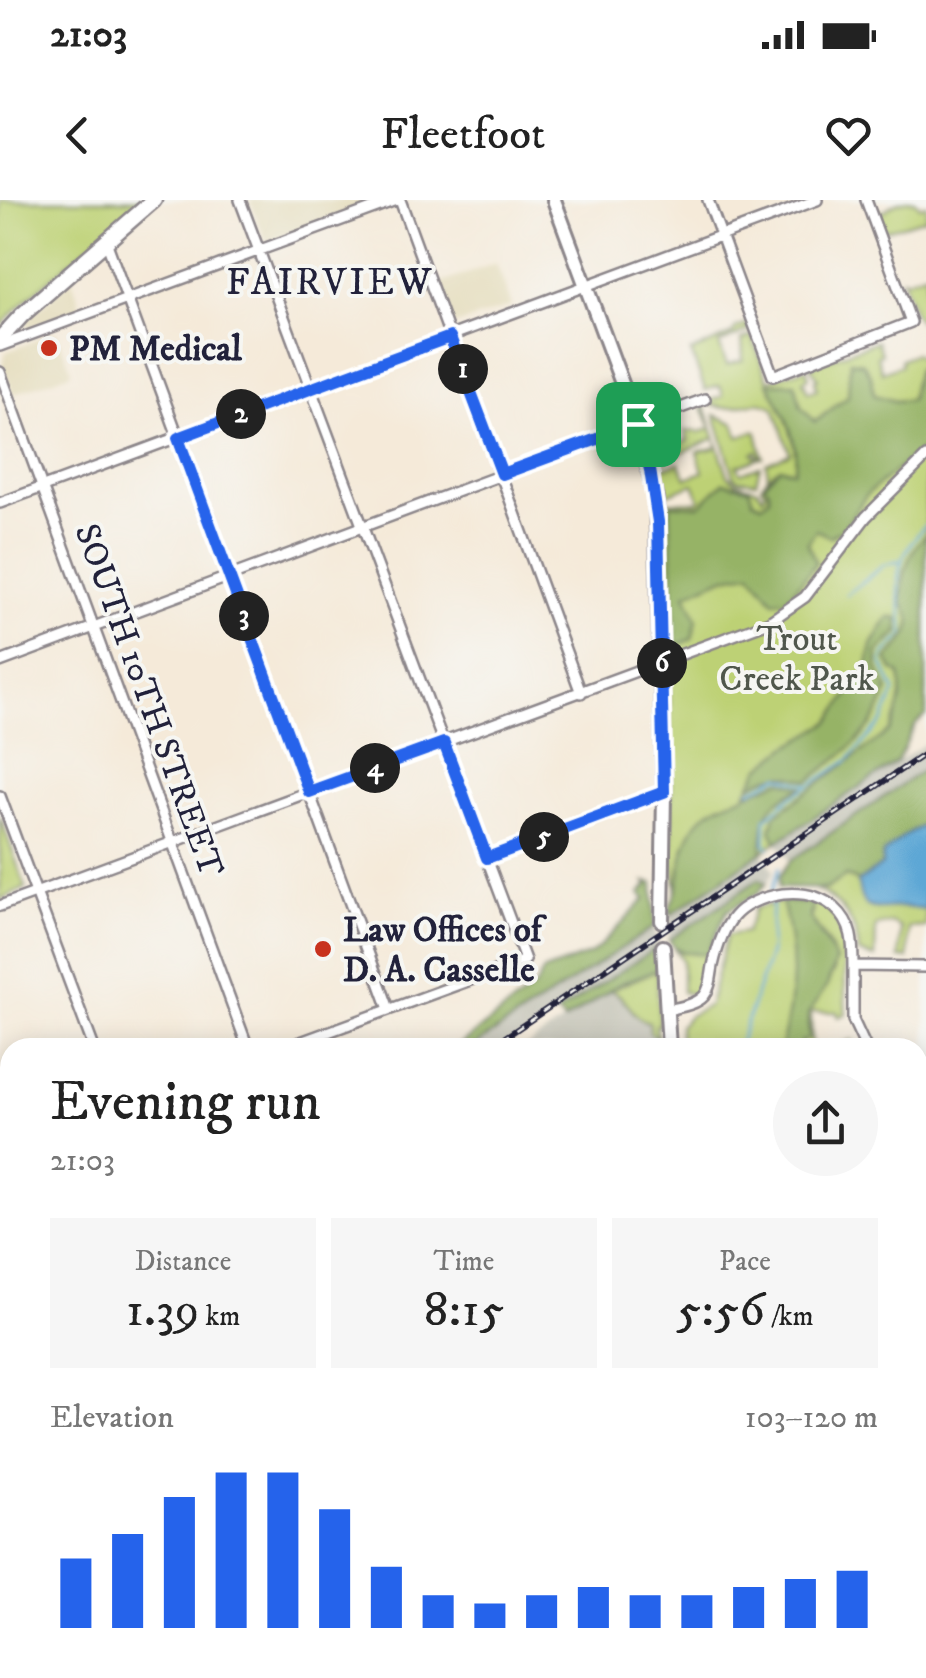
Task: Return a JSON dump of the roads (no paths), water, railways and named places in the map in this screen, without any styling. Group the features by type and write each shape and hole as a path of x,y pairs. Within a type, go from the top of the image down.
{"main road":[{"path":"0,342 22,315 154,200"},
{"path":"554,200 638,424 656,502 664,792 662,921"},
{"path":"663,947 669,1038"}],"street":[{"path":"240,200 525,960 311,1038"},
{"path":"0,342 398,200 581,692"},
{"path":"708,200 773,376 911,322 866,200"},
{"path":"0,503 818,200"},
{"path":"106,241 389,1009"},
{"name":"SOUTH 10TH STREET","path":"0,372 244,1038"},
{"path":"0,662 704,399"},
{"path":"0,906 769,622 794,607 816,586 886,494 926,457"},
{"path":"487,858 664,792"},
{"path":"0,796 90,1038"},
{"path":"668,1010 703,998 726,926 734,915 760,900 796,893 818,898 843,916 852,936 853,1020 861,1038"},
{"path":"853,966 926,967"}],"water":[{"path":"926,825 926,910 866,905 858,882 882,865 883,854 898,841"}],"waterway":[{"path":"769,848 765,843 766,818 847,761 883,721 895,691 882,663 884,655 904,634 898,587 901,564 926,524"},
{"path":"847,594 884,565 900,561"},
{"path":"750,790 779,776 809,785"},
{"path":"771,892 779,868"},
{"path":"741,1038 770,953 772,900"}],"railway":[{"path":"504,1038 926,753"}],"place":[{"name":"PM Medical","path":"49,348"},
{"name":"Law Offices of D. A. Casselle","path":"323,949"}],"district":[{"name":"FAIRVIEW","path":"330,281"}],"park label":[{"name":"Trout Creek Park","path":"797,658"}]}
